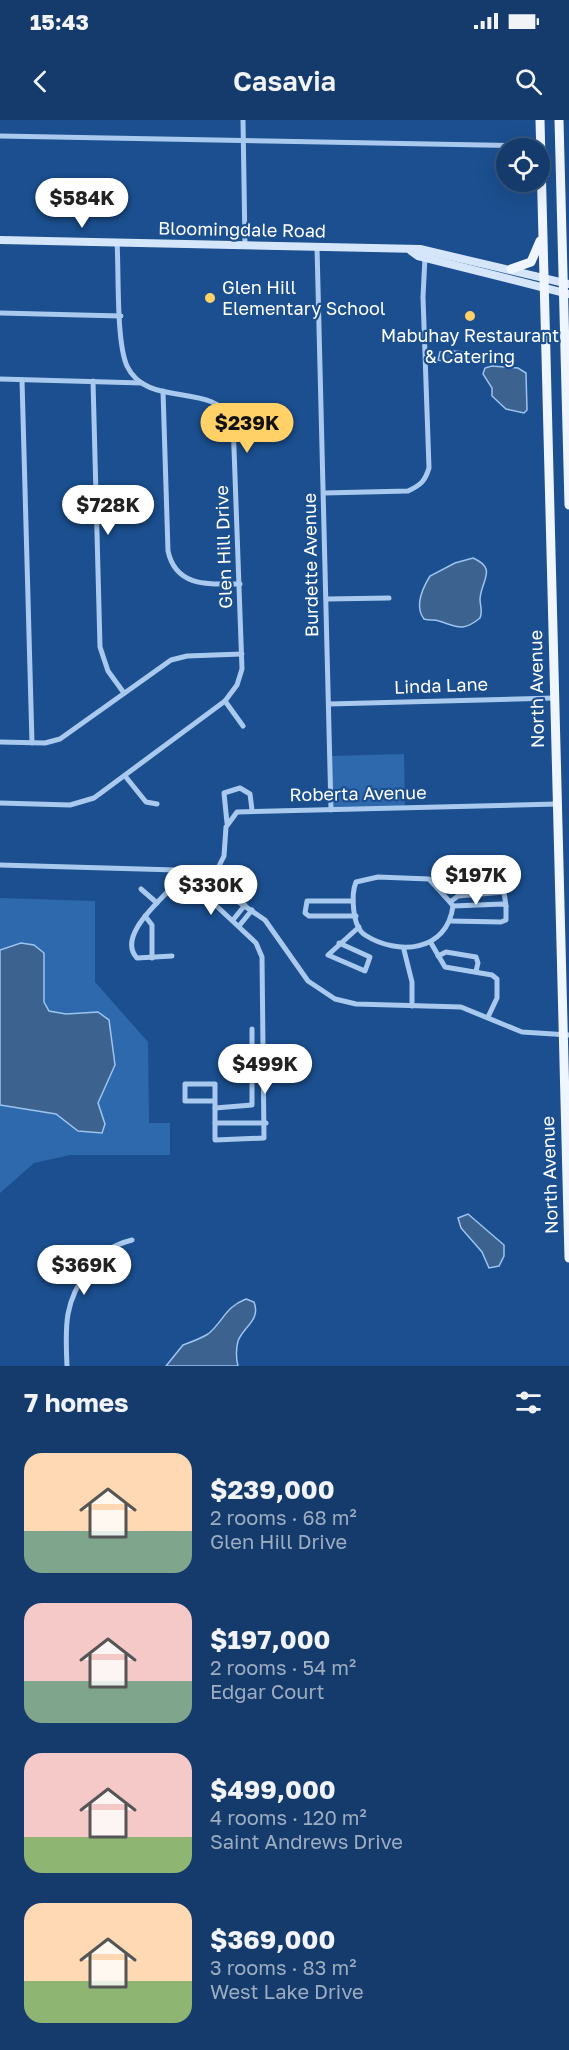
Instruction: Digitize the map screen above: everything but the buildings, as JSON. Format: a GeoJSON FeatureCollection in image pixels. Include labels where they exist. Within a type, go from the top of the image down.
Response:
{"type":"FeatureCollection","features":[{"type":"Feature","properties":{"kind":"main road","name":"North Avenue"},"geometry":{"type":"LineString","coordinates":[[540,120],[540,138]]}},
{"type":"Feature","properties":{"kind":"main road"},"geometry":{"type":"LineString","coordinates":[[559,120],[566,293],[564,347],[569,505]]}},
{"type":"Feature","properties":{"kind":"main road","name":"North Avenue"},"geometry":{"type":"LineString","coordinates":[[541,192],[557,804],[566,1035],[569,1258]]}},
{"type":"Feature","properties":{"kind":"main road"},"geometry":{"type":"LineString","coordinates":[[511,269],[531,262],[542,235]]}},
{"type":"Feature","properties":{"kind":"main road","name":"Bloomingdale Road"},"geometry":{"type":"LineString","coordinates":[[0,240],[432,251],[511,269],[566,293]]}},
{"type":"Feature","properties":{"kind":"main road","name":"Bloomingdale Road"},"geometry":{"type":"LineString","coordinates":[[411,251],[425,257],[544,283],[565,283]]}},
{"type":"Feature","properties":{"kind":"main road"},"geometry":{"type":"LineString","coordinates":[[564,347],[569,316]]}},
{"type":"Feature","properties":{"kind":"street"},"geometry":{"type":"LineString","coordinates":[[243,120],[245,245]]}},
{"type":"Feature","properties":{"kind":"street"},"geometry":{"type":"LineString","coordinates":[[0,136],[496,145]]}},
{"type":"Feature","properties":{"kind":"street"},"geometry":{"type":"LineString","coordinates":[[117,242],[121,344],[127,366],[141,382]]}},
{"type":"Feature","properties":{"kind":"street","name":"Burdette Avenue"},"geometry":{"type":"LineString","coordinates":[[317,247],[331,810]]}},
{"type":"Feature","properties":{"kind":"street"},"geometry":{"type":"LineString","coordinates":[[324,493],[408,490],[422,483],[429,468],[423,297],[425,257]]}},
{"type":"Feature","properties":{"kind":"street"},"geometry":{"type":"LineString","coordinates":[[0,313],[121,316]]}},
{"type":"Feature","properties":{"kind":"street"},"geometry":{"type":"LineString","coordinates":[[0,379],[141,382]]}},
{"type":"Feature","properties":{"kind":"street"},"geometry":{"type":"LineString","coordinates":[[22,380],[32,743]]}},
{"type":"Feature","properties":{"kind":"street"},"geometry":{"type":"LineString","coordinates":[[93,381],[100,647],[108,671],[124,693]]}},
{"type":"Feature","properties":{"kind":"street","name":"Glen Hill Drive"},"geometry":{"type":"LineString","coordinates":[[141,382],[163,391],[218,404],[227,409],[233,421],[242,654],[239,680],[225,701]]}},
{"type":"Feature","properties":{"kind":"street"},"geometry":{"type":"LineString","coordinates":[[163,391],[168,551],[171,561],[178,572],[194,582],[240,584]]}},
{"type":"Feature","properties":{"kind":"street"},"geometry":{"type":"LineString","coordinates":[[327,599],[389,598]]}},
{"type":"Feature","properties":{"kind":"street"},"geometry":{"type":"LineString","coordinates":[[0,742],[52,742],[66,736],[171,660],[187,656],[242,654]]}},
{"type":"Feature","properties":{"kind":"street","name":"Linda Lane"},"geometry":{"type":"LineString","coordinates":[[329,704],[554,698]]}},
{"type":"Feature","properties":{"kind":"street"},"geometry":{"type":"LineString","coordinates":[[0,803],[81,803],[94,798],[225,701],[243,726]]}},
{"type":"Feature","properties":{"kind":"street"},"geometry":{"type":"LineString","coordinates":[[125,776],[146,802],[157,804]]}},
{"type":"Feature","properties":{"kind":"street"},"geometry":{"type":"LineString","coordinates":[[211,882],[224,856],[227,824],[224,793],[240,788],[250,794],[252,810]]}},
{"type":"Feature","properties":{"kind":"street","name":"Roberta Avenue"},"geometry":{"type":"LineString","coordinates":[[227,824],[237,813],[252,810],[557,804]]}},
{"type":"Feature","properties":{"kind":"street"},"geometry":{"type":"LineString","coordinates":[[0,865],[176,870],[194,873],[211,882],[265,920],[308,981],[328,996],[356,1004],[461,1007],[522,1032],[566,1035]]}},
{"type":"Feature","properties":{"kind":"street"},"geometry":{"type":"LineString","coordinates":[[450,921],[501,922],[506,920],[506,906],[504,892],[458,896],[452,904],[450,921],[431,943],[404,950],[363,934],[353,901],[356,882],[362,879],[398,877],[431,880],[452,904],[506,906]]}},
{"type":"Feature","properties":{"kind":"street"},"geometry":{"type":"LineString","coordinates":[[172,956],[137,958],[133,952],[135,927],[171,888],[187,894],[204,896],[256,943],[262,957],[266,1123],[264,1138],[215,1140],[215,1123],[215,1108],[215,1101],[215,1083],[185,1084],[185,1101],[215,1101]]}},
{"type":"Feature","properties":{"kind":"street"},"geometry":{"type":"LineString","coordinates":[[141,889],[158,903]]}},
{"type":"Feature","properties":{"kind":"street"},"geometry":{"type":"LineString","coordinates":[[353,901],[307,901],[305,913],[309,916],[356,916]]}},
{"type":"Feature","properties":{"kind":"street"},"geometry":{"type":"LineString","coordinates":[[233,920],[245,906]]}},
{"type":"Feature","properties":{"kind":"street"},"geometry":{"type":"LineString","coordinates":[[239,926],[252,910]]}},
{"type":"Feature","properties":{"kind":"street"},"geometry":{"type":"LineString","coordinates":[[145,916],[152,925],[152,958]]}},
{"type":"Feature","properties":{"kind":"street"},"geometry":{"type":"LineString","coordinates":[[339,943],[370,957],[365,971],[328,955],[339,943],[359,927]]}},
{"type":"Feature","properties":{"kind":"street"},"geometry":{"type":"LineString","coordinates":[[431,943],[445,967],[492,975],[498,984],[497,998],[488,1017]]}},
{"type":"Feature","properties":{"kind":"street"},"geometry":{"type":"LineString","coordinates":[[404,950],[412,982],[412,1006]]}},
{"type":"Feature","properties":{"kind":"street"},"geometry":{"type":"LineString","coordinates":[[438,956],[446,952],[476,957],[478,963],[476,971]]}},
{"type":"Feature","properties":{"kind":"street"},"geometry":{"type":"LineString","coordinates":[[215,1108],[252,1105],[252,1029]]}},
{"type":"Feature","properties":{"kind":"street"},"geometry":{"type":"LineString","coordinates":[[215,1123],[266,1123]]}},
{"type":"Feature","properties":{"kind":"street"},"geometry":{"type":"LineString","coordinates":[[67,1366],[67,1310],[72,1293],[104,1251],[132,1240]]}},
{"type":"Feature","properties":{"kind":"shaded area"},"geometry":{"type":"Polygon","coordinates":[[[440,352],[475,353],[476,360],[460,363],[438,360],[440,352]]]}},
{"type":"Feature","properties":{"kind":"shaded area"},"geometry":{"type":"Polygon","coordinates":[[[492,366],[518,368],[526,373],[527,410],[524,413],[506,409],[492,396],[492,388],[483,374],[485,368],[492,366]]]}},
{"type":"Feature","properties":{"kind":"shaded area"},"geometry":{"type":"Polygon","coordinates":[[[473,558],[485,566],[486,571],[480,599],[480,618],[465,627],[424,619],[419,603],[430,576],[455,563],[473,558]]]}},
{"type":"Feature","properties":{"kind":"shaded area"},"geometry":{"type":"Polygon","coordinates":[[[404,754],[405,807],[332,809],[331,756],[404,754]]]}},
{"type":"Feature","properties":{"kind":"shaded area"},"geometry":{"type":"Polygon","coordinates":[[[0,898],[95,901],[95,982],[148,1042],[149,1123],[170,1123],[170,1155],[70,1155],[34,1163],[0,1193],[0,898]]]}},
{"type":"Feature","properties":{"kind":"shaded area"},"geometry":{"type":"Polygon","coordinates":[[[21,943],[34,945],[44,953],[44,1002],[49,1011],[66,1014],[98,1012],[109,1020],[115,1065],[98,1103],[105,1124],[102,1133],[78,1131],[56,1114],[0,1105],[0,950],[21,943]]]}},
{"type":"Feature","properties":{"kind":"shaded area"},"geometry":{"type":"Polygon","coordinates":[[[468,1214],[504,1245],[504,1256],[499,1266],[489,1268],[482,1252],[461,1228],[458,1218],[468,1214]]]}},
{"type":"Feature","properties":{"kind":"shaded area"},"geometry":{"type":"Polygon","coordinates":[[[246,1299],[254,1302],[256,1308],[254,1318],[238,1341],[236,1354],[238,1366],[166,1366],[183,1345],[208,1334],[233,1306],[246,1299]]]}},
{"type":"Feature","properties":{"kind":"place","name":"Glen Hill Elementary School"},"geometry":{"type":"Point","coordinates":[210,298]}},
{"type":"Feature","properties":{"kind":"place","name":"Mabuhay Restaurant & Catering"},"geometry":{"type":"Point","coordinates":[470,316]}}]}
